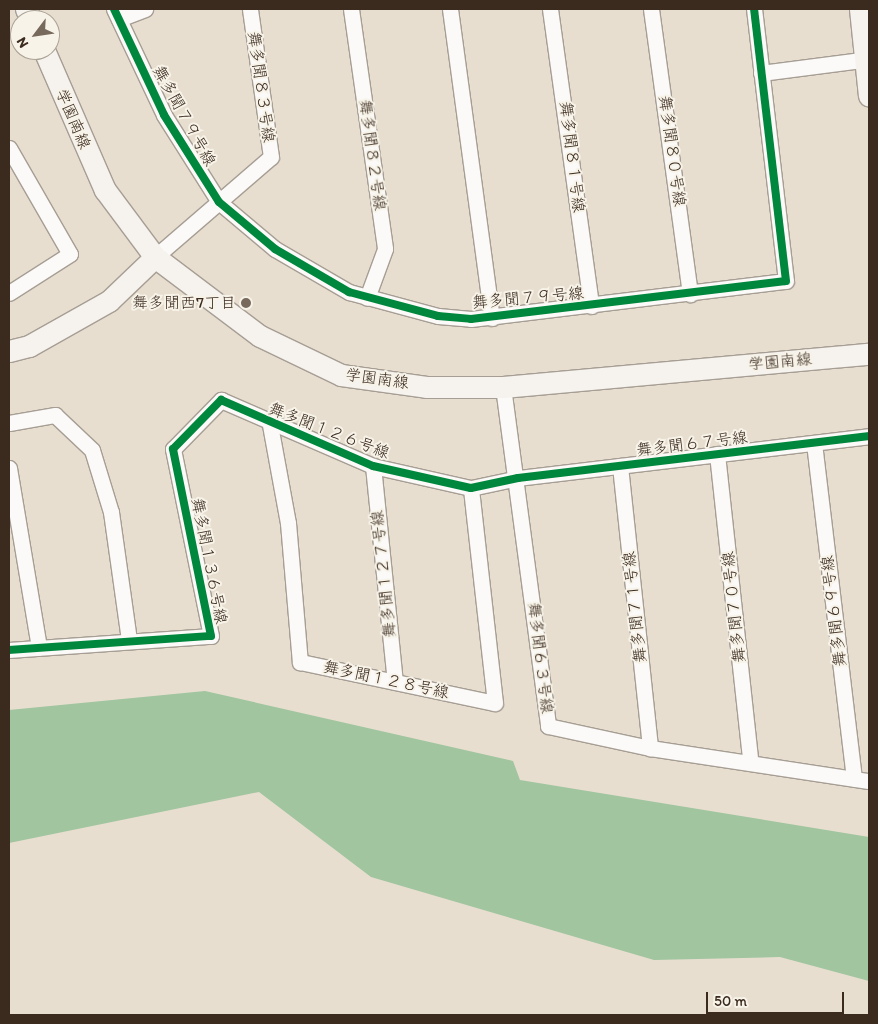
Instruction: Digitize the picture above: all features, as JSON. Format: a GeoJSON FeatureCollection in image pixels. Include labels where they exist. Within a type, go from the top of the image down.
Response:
{"type":"FeatureCollection","features":[{"type":"Feature","properties":{"kind":"street"},"geometry":{"type":"LineString","coordinates":[[117,14],[145,9]]}},
{"type":"Feature","properties":{"kind":"street","name":"舞多聞８３号線"},"geometry":{"type":"LineString","coordinates":[[219,202],[271,157],[250,9]]}},
{"type":"Feature","properties":{"kind":"street","name":"舞多聞８２号線"},"geometry":{"type":"LineString","coordinates":[[352,9],[385,249],[367,298]]}},
{"type":"Feature","properties":{"kind":"street","name":"舞多聞７９号線"},"geometry":{"type":"LineString","coordinates":[[450,9],[492,318]]}},
{"type":"Feature","properties":{"kind":"street","name":"舞多聞８１号線"},"geometry":{"type":"LineString","coordinates":[[550,9],[591,306]]}},
{"type":"Feature","properties":{"kind":"street","name":"舞多聞８０号線"},"geometry":{"type":"LineString","coordinates":[[651,9],[690,294]]}},
{"type":"Feature","properties":{"kind":"street","name":"舞多聞７９号線"},"geometry":{"type":"LineString","coordinates":[[117,14],[164,115],[219,202],[275,249],[367,298],[438,316],[492,318],[786,281],[754,9]]}},
{"type":"Feature","properties":{"kind":"street"},"geometry":{"type":"LineString","coordinates":[[860,9],[867,59],[869,96]]}},
{"type":"Feature","properties":{"kind":"street"},"geometry":{"type":"LineString","coordinates":[[761,73],[867,59]]}},
{"type":"Feature","properties":{"kind":"street","name":"学園南線"},"geometry":{"type":"LineString","coordinates":[[48,60],[105,190],[155,257],[260,336],[342,375],[426,387],[503,387],[869,354]]}},
{"type":"Feature","properties":{"kind":"street"},"geometry":{"type":"LineString","coordinates":[[9,148],[70,254],[9,293]]}},
{"type":"Feature","properties":{"kind":"street"},"geometry":{"type":"LineString","coordinates":[[9,351],[29,346],[110,301],[155,257],[219,202]]}},
{"type":"Feature","properties":{"kind":"street","name":"舞多聞６３号線"},"geometry":{"type":"LineString","coordinates":[[503,387],[518,478],[548,726],[650,748],[750,760],[869,781]]}},
{"type":"Feature","properties":{"kind":"street","name":"舞多聞１２６号線"},"geometry":{"type":"LineString","coordinates":[[222,400],[270,425],[373,466],[471,488],[518,478]]}},
{"type":"Feature","properties":{"kind":"street","name":"舞多聞１３６号線"},"geometry":{"type":"LineString","coordinates":[[9,650],[128,640],[211,636],[173,448],[222,400]]}},
{"type":"Feature","properties":{"kind":"street"},"geometry":{"type":"LineString","coordinates":[[9,423],[56,414],[92,450],[111,512],[128,640]]}},
{"type":"Feature","properties":{"kind":"street","name":"舞多聞１２８号線"},"geometry":{"type":"LineString","coordinates":[[270,425],[288,523],[300,662],[495,703],[471,488]]}},
{"type":"Feature","properties":{"kind":"street","name":"舞多聞６７号線"},"geometry":{"type":"LineString","coordinates":[[518,478],[869,436]]}},
{"type":"Feature","properties":{"kind":"street","name":"舞多聞６９号線"},"geometry":{"type":"LineString","coordinates":[[814,443],[854,779]]}},
{"type":"Feature","properties":{"kind":"street","name":"舞多聞７０号線"},"geometry":{"type":"LineString","coordinates":[[717,454],[750,760]]}},
{"type":"Feature","properties":{"kind":"street","name":"舞多聞１２７号線"},"geometry":{"type":"LineString","coordinates":[[373,466],[395,682]]}},
{"type":"Feature","properties":{"kind":"street","name":"舞多聞７１号線"},"geometry":{"type":"LineString","coordinates":[[620,466],[650,748]]}},
{"type":"Feature","properties":{"kind":"street"},"geometry":{"type":"LineString","coordinates":[[9,468],[39,648]]}},
{"type":"Feature","properties":{"kind":"green space"},"geometry":{"type":"Polygon","coordinates":[[[205,691],[513,761],[520,780],[869,837],[869,981],[780,957],[654,960],[371,877],[259,792],[9,843],[9,710],[205,691]]]}},
{"type":"Feature","properties":{"kind":"cycle path"},"geometry":{"type":"LineString","coordinates":[[114,9],[164,115],[219,202],[275,249],[349,292],[438,316],[471,319],[786,281],[754,9]]}},
{"type":"Feature","properties":{"kind":"cycle path"},"geometry":{"type":"LineString","coordinates":[[9,650],[211,636],[173,449],[221,400],[373,466],[471,488],[518,478],[869,436]]}},
{"type":"Feature","properties":{"kind":"place","name":"舞多聞西7丁目"},"geometry":{"type":"Point","coordinates":[246,303]}}]}
